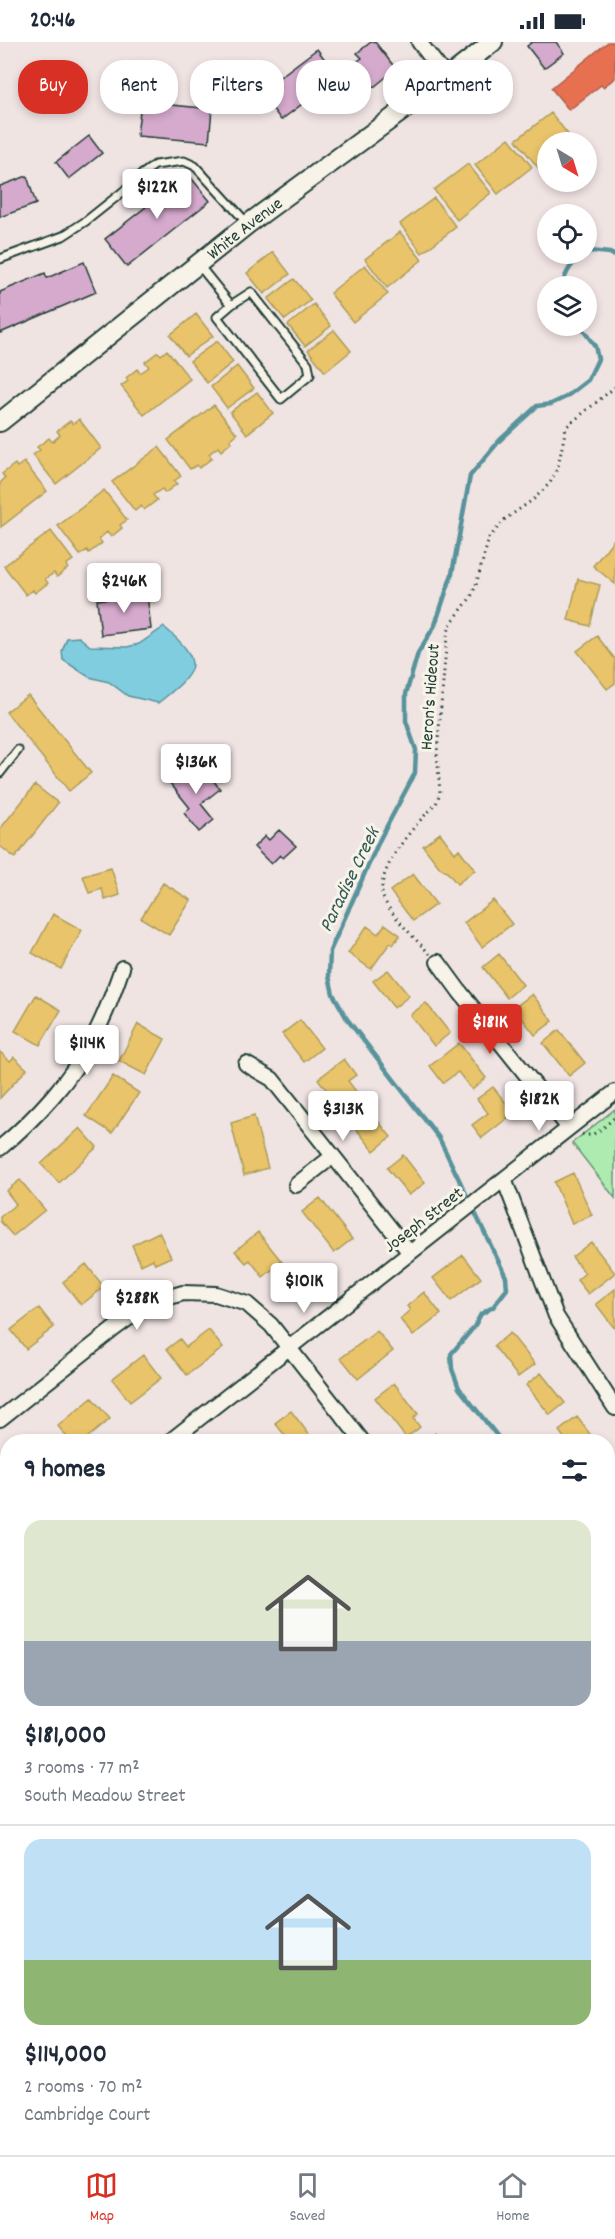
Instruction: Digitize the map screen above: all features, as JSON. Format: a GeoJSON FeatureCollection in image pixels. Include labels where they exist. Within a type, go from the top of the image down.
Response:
{"type":"FeatureCollection","features":[{"type":"Feature","properties":{"kind":"street"},"geometry":{"type":"LineString","coordinates":[[419,42],[433,60]]}},
{"type":"Feature","properties":{"kind":"street","name":"White Avenue"},"geometry":{"type":"LineString","coordinates":[[470,60],[493,42]]}},
{"type":"Feature","properties":{"kind":"street","name":"White Avenue"},"geometry":{"type":"LineString","coordinates":[[0,422],[248,225],[398,114]]}},
{"type":"Feature","properties":{"kind":"street"},"geometry":{"type":"LineString","coordinates":[[438,962],[569,1128]]}},
{"type":"Feature","properties":{"kind":"street"},"geometry":{"type":"LineString","coordinates":[[0,1148],[28,1124],[60,1086],[94,1038],[122,968]]}},
{"type":"Feature","properties":{"kind":"street"},"geometry":{"type":"LineString","coordinates":[[246,1064],[272,1079],[410,1253]]}},
{"type":"Feature","properties":{"kind":"street","name":"Joseph Street"},"geometry":{"type":"LineString","coordinates":[[179,1434],[288,1346],[615,1092]]}},
{"type":"Feature","properties":{"kind":"street"},"geometry":{"type":"LineString","coordinates":[[296,1185],[333,1156]]}},
{"type":"Feature","properties":{"kind":"street"},"geometry":{"type":"LineString","coordinates":[[504,1179],[556,1316],[615,1408]]}},
{"type":"Feature","properties":{"kind":"street"},"geometry":{"type":"LineString","coordinates":[[0,1419],[149,1303],[183,1293],[216,1294],[247,1304],[271,1325],[357,1434]]}},
{"type":"Feature","properties":{"kind":"lane"},"geometry":{"type":"LineString","coordinates":[[0,260],[63,236],[155,165],[174,161],[184,161],[195,166],[248,225]]}},
{"type":"Feature","properties":{"kind":"lane"},"geometry":{"type":"LineString","coordinates":[[198,264],[231,304]]}},
{"type":"Feature","properties":{"kind":"lane"},"geometry":{"type":"LineString","coordinates":[[251,292],[309,364],[310,375],[281,399],[217,317],[231,304],[251,292]]}},
{"type":"Feature","properties":{"kind":"lane"},"geometry":{"type":"LineString","coordinates":[[0,773],[18,750]]}},
{"type":"Feature","properties":{"kind":"path","name":"Heron's Hideout"},"geometry":{"type":"LineString","coordinates":[[438,962],[417,942],[388,906],[381,886],[394,855],[436,804],[440,793],[437,753],[447,636],[450,625],[471,597],[489,538],[504,520],[534,499],[550,483],[558,467],[566,427],[615,387]]}},
{"type":"Feature","properties":{"kind":"path"},"geometry":{"type":"LineString","coordinates":[[569,1128],[587,1136],[594,1134],[615,1117]]}},
{"type":"Feature","properties":{"kind":"green space"},"geometry":{"type":"Polygon","coordinates":[[[615,1109],[615,1198],[572,1143],[615,1109]]]}},
{"type":"Feature","properties":{"kind":"water"},"geometry":{"type":"Polygon","coordinates":[[[164,627],[186,650],[191,658],[192,666],[182,683],[158,703],[128,696],[109,682],[89,677],[63,660],[62,651],[67,638],[79,637],[90,646],[127,647],[139,644],[164,627]]]}},
{"type":"Feature","properties":{"kind":"building: Homes"},"geometry":{"type":"Polygon","coordinates":[[[551,113],[566,132],[537,132],[537,166],[516,140],[551,113]]]}},
{"type":"Feature","properties":{"kind":"building: Homes"},"geometry":{"type":"Polygon","coordinates":[[[509,138],[532,167],[498,194],[475,165],[509,138]]]}},
{"type":"Feature","properties":{"kind":"building: Homes"},"geometry":{"type":"Polygon","coordinates":[[[468,164],[491,193],[457,220],[434,190],[468,164]]]}},
{"type":"Feature","properties":{"kind":"building: Homes"},"geometry":{"type":"Polygon","coordinates":[[[434,198],[456,227],[422,253],[400,224],[434,198]]]}},
{"type":"Feature","properties":{"kind":"building: Homes"},"geometry":{"type":"Polygon","coordinates":[[[400,232],[422,260],[387,288],[365,259],[400,232]]]}},
{"type":"Feature","properties":{"kind":"building: Homes"},"geometry":{"type":"Polygon","coordinates":[[[273,252],[290,274],[264,294],[247,273],[273,252]]]}},
{"type":"Feature","properties":{"kind":"building: Homes"},"geometry":{"type":"Polygon","coordinates":[[[365,265],[388,294],[353,322],[330,293],[365,265]]]}},
{"type":"Feature","properties":{"kind":"building: Homes"},"geometry":{"type":"Polygon","coordinates":[[[294,279],[311,300],[285,320],[268,299],[294,279]]]}},
{"type":"Feature","properties":{"kind":"building: Homes"},"geometry":{"type":"Polygon","coordinates":[[[314,304],[331,326],[305,346],[288,325],[314,304]]]}},
{"type":"Feature","properties":{"kind":"building: Homes"},"geometry":{"type":"Polygon","coordinates":[[[196,314],[213,336],[186,356],[170,335],[196,314]]]}},
{"type":"Feature","properties":{"kind":"building: Homes"},"geometry":{"type":"Polygon","coordinates":[[[334,330],[351,351],[325,372],[308,350],[334,330]]]}},
{"type":"Feature","properties":{"kind":"building: Homes"},"geometry":{"type":"Polygon","coordinates":[[[217,341],[233,362],[207,383],[190,361],[217,341]]]}},
{"type":"Feature","properties":{"kind":"building: Homes"},"geometry":{"type":"Polygon","coordinates":[[[167,350],[190,379],[144,415],[121,386],[128,381],[126,378],[137,369],[140,373],[149,367],[145,362],[158,352],[161,355],[167,350]]]}},
{"type":"Feature","properties":{"kind":"building: Homes"},"geometry":{"type":"Polygon","coordinates":[[[237,366],[254,388],[227,408],[211,387],[237,366]]]}},
{"type":"Feature","properties":{"kind":"building: Homes"},"geometry":{"type":"Polygon","coordinates":[[[257,392],[273,413],[247,434],[230,412],[257,392]]]}},
{"type":"Feature","properties":{"kind":"building: Homes"},"geometry":{"type":"Polygon","coordinates":[[[214,405],[237,434],[230,440],[232,442],[221,451],[218,447],[209,454],[212,458],[199,468],[197,465],[190,469],[168,440],[214,405]]]}},
{"type":"Feature","properties":{"kind":"building: Homes"},"geometry":{"type":"Polygon","coordinates":[[[79,419],[101,448],[56,484],[33,455],[40,450],[37,447],[49,438],[52,442],[60,435],[57,431],[70,421],[73,424],[79,419]]]}},
{"type":"Feature","properties":{"kind":"building: Homes"},"geometry":{"type":"Polygon","coordinates":[[[159,447],[181,476],[174,481],[177,484],[165,493],[162,489],[153,495],[157,500],[144,510],[141,506],[135,511],[112,482],[159,447]]]}},
{"type":"Feature","properties":{"kind":"building: Homes"},"geometry":{"type":"Polygon","coordinates":[[[24,462],[47,491],[1,527],[0,483],[5,478],[2,474],[15,464],[17,467],[24,462]]]}},
{"type":"Feature","properties":{"kind":"building: Homes"},"geometry":{"type":"Polygon","coordinates":[[[104,490],[127,520],[120,525],[122,528],[111,537],[107,532],[99,539],[102,543],[89,553],[87,550],[80,555],[58,526],[104,490]]]}},
{"type":"Feature","properties":{"kind":"building: Homes"},"geometry":{"type":"Polygon","coordinates":[[[51,531],[73,560],[66,565],[68,568],[57,577],[54,573],[45,579],[48,583],[35,593],[33,590],[26,595],[4,566],[51,531]]]}},
{"type":"Feature","properties":{"kind":"building: Homes"},"geometry":{"type":"Polygon","coordinates":[[[615,538],[615,584],[593,566],[615,538]]]}},
{"type":"Feature","properties":{"kind":"building: Homes"},"geometry":{"type":"Polygon","coordinates":[[[578,579],[600,585],[590,626],[568,620],[578,579]]]}},
{"type":"Feature","properties":{"kind":"building: Homes"},"geometry":{"type":"Polygon","coordinates":[[[597,636],[615,659],[615,683],[607,689],[577,651],[597,636]]]}},
{"type":"Feature","properties":{"kind":"building: Homes"},"geometry":{"type":"Polygon","coordinates":[[[28,695],[91,773],[69,791],[6,712],[28,695]]]}},
{"type":"Feature","properties":{"kind":"building: Homes"},"geometry":{"type":"Polygon","coordinates":[[[35,785],[58,803],[15,858],[0,846],[0,829],[35,785]]]}},
{"type":"Feature","properties":{"kind":"building: Homes"},"geometry":{"type":"Polygon","coordinates":[[[440,833],[455,853],[459,849],[475,870],[457,884],[448,873],[440,868],[423,846],[440,833]]]}},
{"type":"Feature","properties":{"kind":"building: Homes"},"geometry":{"type":"Polygon","coordinates":[[[111,868],[120,895],[105,900],[102,889],[89,893],[83,876],[111,868]]]}},
{"type":"Feature","properties":{"kind":"building: Homes"},"geometry":{"type":"Polygon","coordinates":[[[413,874],[436,904],[413,921],[390,891],[413,874]]]}},
{"type":"Feature","properties":{"kind":"building: Homes"},"geometry":{"type":"Polygon","coordinates":[[[163,883],[191,900],[169,935],[141,918],[163,883]]]}},
{"type":"Feature","properties":{"kind":"building: Homes"},"geometry":{"type":"Polygon","coordinates":[[[493,900],[512,924],[482,947],[464,923],[493,900]]]}},
{"type":"Feature","properties":{"kind":"building: Homes"},"geometry":{"type":"Polygon","coordinates":[[[53,914],[82,930],[61,969],[32,953],[53,914]]]}},
{"type":"Feature","properties":{"kind":"building: Homes"},"geometry":{"type":"Polygon","coordinates":[[[385,924],[400,935],[393,945],[390,943],[371,969],[348,953],[367,926],[378,934],[385,924]]]}},
{"type":"Feature","properties":{"kind":"building: Homes"},"geometry":{"type":"Polygon","coordinates":[[[499,954],[523,985],[507,998],[483,967],[499,954]]]}},
{"type":"Feature","properties":{"kind":"building: Homes"},"geometry":{"type":"Polygon","coordinates":[[[388,970],[409,996],[394,1008],[373,981],[388,970]]]}},
{"type":"Feature","properties":{"kind":"building: Homes"},"geometry":{"type":"Polygon","coordinates":[[[532,994],[553,1021],[535,1035],[514,1008],[532,994]]]}},
{"type":"Feature","properties":{"kind":"building: Homes"},"geometry":{"type":"Polygon","coordinates":[[[36,995],[61,1010],[40,1045],[15,1031],[36,995]]]}},
{"type":"Feature","properties":{"kind":"building: Homes"},"geometry":{"type":"Polygon","coordinates":[[[426,1003],[450,1033],[434,1046],[410,1015],[426,1003]]]}},
{"type":"Feature","properties":{"kind":"building: Homes"},"geometry":{"type":"Polygon","coordinates":[[[300,1020],[322,1048],[304,1062],[282,1034],[300,1020]]]}},
{"type":"Feature","properties":{"kind":"building: Homes"},"geometry":{"type":"Polygon","coordinates":[[[138,1024],[165,1039],[146,1075],[119,1061],[138,1024]]]}},
{"type":"Feature","properties":{"kind":"building: Homes"},"geometry":{"type":"Polygon","coordinates":[[[559,1030],[585,1063],[569,1076],[543,1043],[559,1030]]]}},
{"type":"Feature","properties":{"kind":"building: Homes"},"geometry":{"type":"Polygon","coordinates":[[[459,1043],[486,1078],[472,1090],[458,1072],[443,1083],[430,1066],[459,1043]]]}},
{"type":"Feature","properties":{"kind":"building: Homes"},"geometry":{"type":"Polygon","coordinates":[[[0,1052],[10,1061],[14,1057],[27,1069],[0,1098],[0,1052]]]}},
{"type":"Feature","properties":{"kind":"building: Homes"},"geometry":{"type":"Polygon","coordinates":[[[344,1059],[356,1075],[348,1081],[362,1099],[344,1113],[318,1079],[344,1059]]]}},
{"type":"Feature","properties":{"kind":"building: Homes"},"geometry":{"type":"Polygon","coordinates":[[[113,1076],[139,1093],[112,1133],[86,1116],[113,1076]]]}},
{"type":"Feature","properties":{"kind":"building: Homes"},"geometry":{"type":"Polygon","coordinates":[[[493,1087],[514,1113],[482,1138],[472,1125],[488,1113],[477,1099],[493,1087]]]}},
{"type":"Feature","properties":{"kind":"building: Homes"},"geometry":{"type":"Polygon","coordinates":[[[370,1111],[391,1137],[374,1151],[353,1125],[370,1111]]]}},
{"type":"Feature","properties":{"kind":"building: Homes"},"geometry":{"type":"Polygon","coordinates":[[[254,1116],[268,1168],[244,1175],[231,1123],[254,1116]]]}},
{"type":"Feature","properties":{"kind":"building: Homes"},"geometry":{"type":"Polygon","coordinates":[[[80,1128],[97,1147],[59,1183],[41,1164],[80,1128]]]}},
{"type":"Feature","properties":{"kind":"building: Homes"},"geometry":{"type":"Polygon","coordinates":[[[403,1155],[425,1183],[409,1195],[387,1168],[403,1155]]]}},
{"type":"Feature","properties":{"kind":"building: Homes"},"geometry":{"type":"Polygon","coordinates":[[[573,1173],[592,1215],[572,1224],[554,1182],[573,1173]]]}},
{"type":"Feature","properties":{"kind":"building: Homes"},"geometry":{"type":"Polygon","coordinates":[[[20,1180],[45,1210],[13,1236],[0,1221],[0,1217],[16,1204],[6,1191],[20,1180]]]}},
{"type":"Feature","properties":{"kind":"building: Homes"},"geometry":{"type":"Polygon","coordinates":[[[320,1198],[352,1239],[334,1253],[302,1212],[320,1198]]]}},
{"type":"Feature","properties":{"kind":"building: Homes"},"geometry":{"type":"Polygon","coordinates":[[[159,1232],[171,1257],[155,1264],[153,1259],[141,1265],[132,1245],[159,1232]]]}},
{"type":"Feature","properties":{"kind":"building: Homes"},"geometry":{"type":"Polygon","coordinates":[[[258,1232],[282,1262],[263,1277],[250,1260],[246,1263],[235,1251],[258,1232]]]}},
{"type":"Feature","properties":{"kind":"building: Homes"},"geometry":{"type":"Polygon","coordinates":[[[591,1242],[615,1273],[588,1294],[577,1280],[585,1273],[572,1257],[591,1242]]]}},
{"type":"Feature","properties":{"kind":"building: Homes"},"geometry":{"type":"Polygon","coordinates":[[[463,1255],[481,1278],[451,1301],[433,1278],[463,1255]]]}},
{"type":"Feature","properties":{"kind":"building: Homes"},"geometry":{"type":"Polygon","coordinates":[[[86,1264],[104,1287],[81,1305],[63,1282],[86,1264]]]}},
{"type":"Feature","properties":{"kind":"building: Homes"},"geometry":{"type":"Polygon","coordinates":[[[615,1289],[615,1329],[596,1304],[615,1289]]]}},
{"type":"Feature","properties":{"kind":"building: Homes"},"geometry":{"type":"Polygon","coordinates":[[[424,1292],[441,1314],[413,1336],[400,1319],[410,1310],[407,1306],[424,1292]]]}},
{"type":"Feature","properties":{"kind":"building: Homes"},"geometry":{"type":"Polygon","coordinates":[[[39,1308],[54,1327],[26,1349],[11,1330],[39,1308]]]}},
{"type":"Feature","properties":{"kind":"building: Homes"},"geometry":{"type":"Polygon","coordinates":[[[209,1330],[223,1348],[187,1375],[167,1349],[180,1339],[186,1347],[209,1330]]]}},
{"type":"Feature","properties":{"kind":"building: Homes"},"geometry":{"type":"Polygon","coordinates":[[[377,1331],[393,1351],[358,1379],[341,1358],[377,1331]]]}},
{"type":"Feature","properties":{"kind":"building: Homes"},"geometry":{"type":"Polygon","coordinates":[[[510,1333],[535,1364],[518,1377],[494,1346],[510,1333]]]}},
{"type":"Feature","properties":{"kind":"building: Homes"},"geometry":{"type":"Polygon","coordinates":[[[143,1355],[161,1378],[130,1402],[112,1379],[143,1355]]]}},
{"type":"Feature","properties":{"kind":"building: Homes"},"geometry":{"type":"Polygon","coordinates":[[[541,1373],[565,1403],[550,1415],[526,1385],[541,1373]]]}},
{"type":"Feature","properties":{"kind":"building: Homes"},"geometry":{"type":"Polygon","coordinates":[[[394,1383],[418,1414],[413,1418],[420,1427],[411,1434],[403,1434],[375,1398],[394,1383]]]}},
{"type":"Feature","properties":{"kind":"building: Homes"},"geometry":{"type":"Polygon","coordinates":[[[92,1398],[110,1419],[92,1434],[64,1434],[58,1426],[92,1398]]]}},
{"type":"Feature","properties":{"kind":"building: Homes"},"geometry":{"type":"Polygon","coordinates":[[[291,1411],[309,1434],[284,1434],[275,1423],[291,1411]]]}},
{"type":"Feature","properties":{"kind":"building: Homes"},"geometry":{"type":"Polygon","coordinates":[[[577,1417],[590,1434],[561,1434],[559,1431],[577,1417]]]}},
{"type":"Feature","properties":{"kind":"building: Shops"},"geometry":{"type":"Polygon","coordinates":[[[608,42],[615,42],[615,78],[603,87],[601,85],[569,110],[551,88],[608,42]]]}},
{"type":"Feature","properties":{"kind":"building: Other"},"geometry":{"type":"Polygon","coordinates":[[[371,42],[375,42],[389,60],[383,60],[383,80],[374,87],[371,83],[371,60],[359,60],[362,58],[357,53],[371,42]]]}},
{"type":"Feature","properties":{"kind":"building: Other"},"geometry":{"type":"Polygon","coordinates":[[[532,42],[556,42],[564,53],[544,68],[527,46],[532,42]]]}},
{"type":"Feature","properties":{"kind":"building: Other"},"geometry":{"type":"Polygon","coordinates":[[[317,49],[325,60],[302,60],[317,49]]]}},
{"type":"Feature","properties":{"kind":"building: Other"},"geometry":{"type":"Polygon","coordinates":[[[296,65],[296,109],[281,120],[276,114],[284,114],[284,74],[296,65]]]}},
{"type":"Feature","properties":{"kind":"building: Other"},"geometry":{"type":"Polygon","coordinates":[[[178,106],[190,107],[190,114],[212,114],[209,142],[137,136],[140,114],[178,114],[178,106]]]}},
{"type":"Feature","properties":{"kind":"building: Other"},"geometry":{"type":"Polygon","coordinates":[[[89,136],[102,153],[69,179],[56,162],[89,136]]]}},
{"type":"Feature","properties":{"kind":"building: Other"},"geometry":{"type":"Polygon","coordinates":[[[188,174],[210,201],[127,267],[105,239],[188,174]]]}},
{"type":"Feature","properties":{"kind":"building: Other"},"geometry":{"type":"Polygon","coordinates":[[[27,176],[36,204],[0,217],[0,186],[27,176]]]}},
{"type":"Feature","properties":{"kind":"building: Other"},"geometry":{"type":"Polygon","coordinates":[[[84,262],[96,292],[0,333],[0,292],[45,273],[47,278],[84,262]]]}},
{"type":"Feature","properties":{"kind":"building: Other"},"geometry":{"type":"Polygon","coordinates":[[[147,594],[151,629],[101,635],[97,600],[147,594]]]}},
{"type":"Feature","properties":{"kind":"building: Other"},"geometry":{"type":"Polygon","coordinates":[[[195,763],[202,773],[205,770],[220,789],[201,804],[214,820],[199,832],[184,813],[190,808],[170,783],[195,763]]]}},
{"type":"Feature","properties":{"kind":"building: Other"},"geometry":{"type":"Polygon","coordinates":[[[279,830],[296,846],[283,858],[280,855],[271,864],[254,847],[265,836],[269,840],[279,830]]]}},
{"type":"Feature","properties":{"kind":"waterway","name":"Paradise Creek"},"geometry":{"type":"LineString","coordinates":[[597,252],[615,256]]}},
{"type":"Feature","properties":{"kind":"waterway","name":"Paradise Creek"},"geometry":{"type":"LineString","coordinates":[[565,276],[573,264]]}},
{"type":"Feature","properties":{"kind":"waterway","name":"Paradise Creek"},"geometry":{"type":"LineString","coordinates":[[496,1434],[459,1388],[452,1369],[451,1354],[474,1327],[481,1314],[493,1307],[507,1289],[506,1277],[439,1138],[347,1019],[333,994],[329,976],[330,951],[380,839],[415,773],[416,750],[406,721],[406,694],[418,653],[435,625],[452,574],[470,476],[500,440],[537,406],[551,404],[566,397],[588,380],[598,359],[595,346],[588,336]]}}]}
